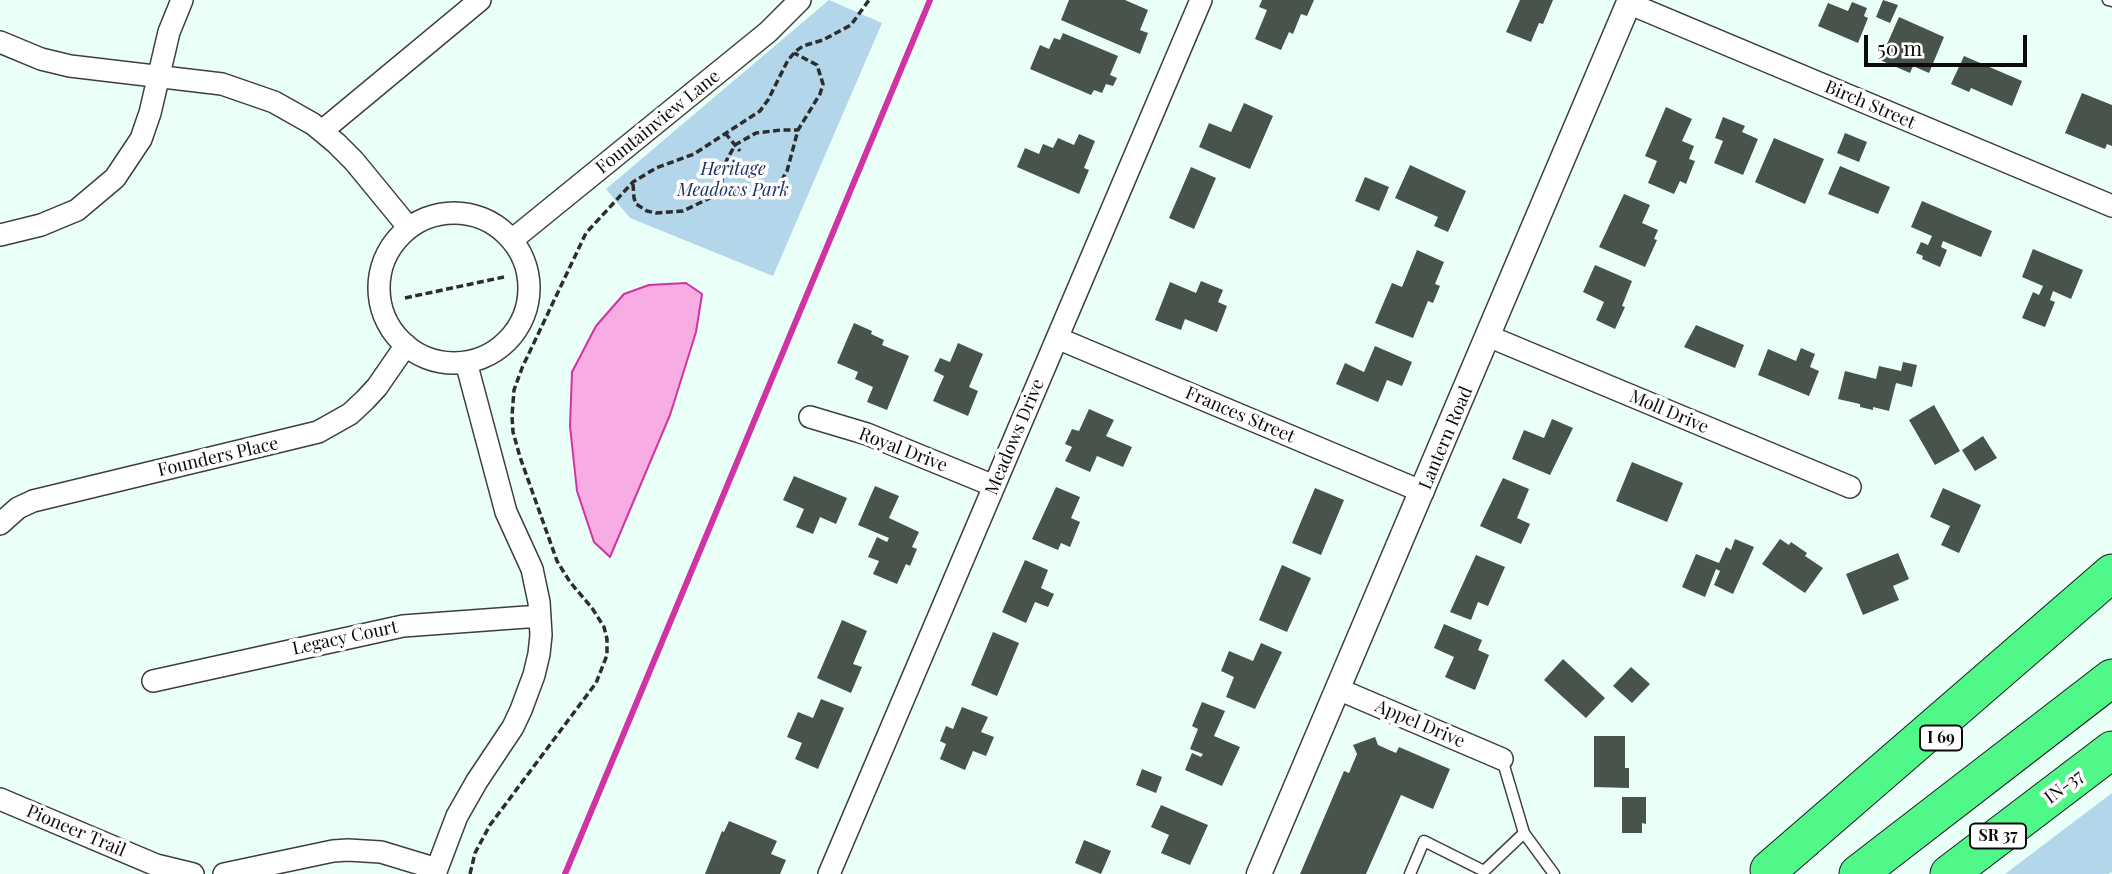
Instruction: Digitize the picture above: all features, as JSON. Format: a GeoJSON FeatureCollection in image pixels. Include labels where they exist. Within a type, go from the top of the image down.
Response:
{"type":"FeatureCollection","features":[{"type":"Feature","properties":{"kind":"highway"},"geometry":{"type":"LineString","coordinates":[[1766,872],[2112,573]]}},
{"type":"Feature","properties":{"kind":"highway","name":"I 69"},"geometry":{"type":"LineString","coordinates":[[1766,872],[2112,607]]}},
{"type":"Feature","properties":{"kind":"highway"},"geometry":{"type":"LineString","coordinates":[[1858,874],[2112,678]]}},
{"type":"Feature","properties":{"kind":"highway","name":"IN-37"},"geometry":{"type":"LineString","coordinates":[[1949,874],[2112,750]]}},
{"type":"Feature","properties":{"kind":"street"},"geometry":{"type":"LineString","coordinates":[[0,235],[41,225],[77,210],[115,178],[141,139],[150,113],[169,32],[182,0]]}},
{"type":"Feature","properties":{"kind":"street"},"geometry":{"type":"LineString","coordinates":[[322,131],[480,0]]}},
{"type":"Feature","properties":{"kind":"street","name":"Fountainview Lane"},"geometry":{"type":"LineString","coordinates":[[512,240],[768,32],[800,0]]}},
{"type":"Feature","properties":{"kind":"street","name":"Meadows Drive"},"geometry":{"type":"LineString","coordinates":[[829,874],[1201,0]]}},
{"type":"Feature","properties":{"kind":"street","name":"Birch Street"},"geometry":{"type":"LineString","coordinates":[[1629,1],[2112,206]]}},
{"type":"Feature","properties":{"kind":"street","name":"Lantern Road"},"geometry":{"type":"LineString","coordinates":[[1259,874],[1629,1]]}},
{"type":"Feature","properties":{"kind":"street"},"geometry":{"type":"LineString","coordinates":[[0,41],[41,59],[70,66],[203,81],[245,90],[274,102],[322,131],[354,160],[409,228]]}},
{"type":"Feature","properties":{"kind":"street"},"geometry":{"type":"LineString","coordinates":[[462,213],[490,222],[512,240],[526,265],[529,293],[522,320],[505,343],[480,359],[453,363],[428,358],[406,345],[396,335],[383,312],[379,285],[385,259],[399,237],[409,228],[434,215],[462,213]]}},
{"type":"Feature","properties":{"kind":"street","name":"Moll Drive"},"geometry":{"type":"LineString","coordinates":[[1488,336],[1850,487]]}},
{"type":"Feature","properties":{"kind":"street","name":"Frances Street"},"geometry":{"type":"LineString","coordinates":[[1057,338],[1423,492]]}},
{"type":"Feature","properties":{"kind":"street","name":"Founders Place"},"geometry":{"type":"LineString","coordinates":[[0,524],[18,508],[33,501],[318,432],[350,414],[365,400],[383,380],[406,345]]}},
{"type":"Feature","properties":{"kind":"street"},"geometry":{"type":"LineString","coordinates":[[224,874],[333,850],[381,852],[436,872],[457,816],[513,727],[528,694],[539,654],[540,616],[532,569],[506,512],[466,362]]}},
{"type":"Feature","properties":{"kind":"street","name":"Royal Drive"},"geometry":{"type":"LineString","coordinates":[[810,417],[867,434],[994,486]]}},
{"type":"Feature","properties":{"kind":"street","name":"Legacy Court"},"geometry":{"type":"LineString","coordinates":[[153,681],[403,626],[540,616]]}},
{"type":"Feature","properties":{"kind":"street","name":"Appel Drive"},"geometry":{"type":"LineString","coordinates":[[1338,689],[1502,759]]}},
{"type":"Feature","properties":{"kind":"street","name":"Pioneer Trail"},"geometry":{"type":"LineString","coordinates":[[0,799],[156,865],[193,874]]}},
{"type":"Feature","properties":{"kind":"lane"},"geometry":{"type":"LineString","coordinates":[[1502,759],[1524,833],[1554,874]]}},
{"type":"Feature","properties":{"kind":"lane"},"geometry":{"type":"LineString","coordinates":[[1410,874],[1424,841],[1482,873],[1524,833]]}},
{"type":"Feature","properties":{"kind":"path"},"geometry":{"type":"LineString","coordinates":[[470,874],[475,853],[490,825],[596,683],[607,656],[604,627],[557,561],[520,457],[513,432],[512,409],[517,380],[586,233],[633,182],[656,168],[694,154],[764,106],[794,53],[803,46],[823,40],[851,25],[869,0]]}},
{"type":"Feature","properties":{"kind":"path"},"geometry":{"type":"LineString","coordinates":[[633,182],[636,204],[656,213],[683,211],[721,195],[760,197],[776,190],[787,170],[798,130],[820,94],[823,84],[817,65],[794,53]]}},
{"type":"Feature","properties":{"kind":"path"},"geometry":{"type":"LineString","coordinates":[[721,195],[723,167],[735,145],[756,133],[798,130]]}},
{"type":"Feature","properties":{"kind":"path"},"geometry":{"type":"LineString","coordinates":[[725,133],[740,151]]}},
{"type":"Feature","properties":{"kind":"path"},"geometry":{"type":"LineString","coordinates":[[405,298],[505,277]]}},
{"type":"Feature","properties":{"kind":"green space","name":"Heritage Meadows Park"},"geometry":{"type":"Polygon","coordinates":[[[829,0],[882,23],[773,276],[630,218],[606,189],[829,0]]]}},
{"type":"Feature","properties":{"kind":"green space"},"geometry":{"type":"Polygon","coordinates":[[[2112,793],[2112,872],[2005,874],[2112,793]]]}},
{"type":"Feature","properties":{"kind":"shaded area"},"geometry":{"type":"Polygon","coordinates":[[[686,283],[702,294],[696,332],[670,415],[610,557],[594,542],[577,491],[570,426],[572,372],[596,326],[624,294],[649,285],[686,283]]]}},
{"type":"Feature","properties":{"kind":"building"},"geometry":{"type":"Polygon","coordinates":[[[1069,0],[1125,0],[1148,10],[1140,30],[1148,33],[1140,54],[1061,20],[1069,0]]]}},
{"type":"Feature","properties":{"kind":"building"},"geometry":{"type":"Polygon","coordinates":[[[1262,0],[1314,0],[1307,16],[1301,14],[1293,34],[1289,32],[1281,50],[1255,39],[1267,10],[1259,7],[1262,0]]]}},
{"type":"Feature","properties":{"kind":"building"},"geometry":{"type":"Polygon","coordinates":[[[1520,0],[1553,0],[1543,24],[1539,23],[1531,42],[1506,32],[1520,0]]]}},
{"type":"Feature","properties":{"kind":"building"},"geometry":{"type":"Polygon","coordinates":[[[1883,0],[1898,5],[1890,23],[1876,17],[1883,0]]]}},
{"type":"Feature","properties":{"kind":"building"},"geometry":{"type":"Polygon","coordinates":[[[1852,2],[1867,8],[1864,16],[1868,18],[1858,43],[1818,26],[1828,3],[1848,11],[1852,2]]]}},
{"type":"Feature","properties":{"kind":"building"},"geometry":{"type":"Polygon","coordinates":[[[1899,17],[1944,37],[1929,73],[1913,66],[1910,73],[1880,60],[1899,17]]]}},
{"type":"Feature","properties":{"kind":"building"},"geometry":{"type":"Polygon","coordinates":[[[1063,33],[1118,56],[1110,75],[1117,78],[1113,86],[1106,84],[1102,93],[1094,90],[1091,95],[1030,69],[1040,45],[1049,49],[1054,38],[1060,40],[1063,33]]]}},
{"type":"Feature","properties":{"kind":"building"},"geometry":{"type":"Polygon","coordinates":[[[1964,56],[2022,81],[2012,106],[1971,88],[1969,92],[1951,84],[1964,56]]]}},
{"type":"Feature","properties":{"kind":"building"},"geometry":{"type":"Polygon","coordinates":[[[2082,93],[2112,105],[2112,146],[2107,144],[2105,149],[2065,133],[2082,93]]]}},
{"type":"Feature","properties":{"kind":"building"},"geometry":{"type":"Polygon","coordinates":[[[1244,103],[1273,116],[1250,169],[1199,147],[1209,123],[1231,132],[1244,103]]]}},
{"type":"Feature","properties":{"kind":"building"},"geometry":{"type":"Polygon","coordinates":[[[1666,107],[1692,119],[1682,141],[1694,146],[1689,159],[1695,161],[1686,184],[1680,181],[1674,194],[1648,183],[1657,161],[1645,156],[1666,107]]]}},
{"type":"Feature","properties":{"kind":"building"},"geometry":{"type":"Polygon","coordinates":[[[1723,117],[1745,126],[1742,132],[1758,139],[1743,175],[1714,163],[1723,141],[1715,138],[1723,117]]]}},
{"type":"Feature","properties":{"kind":"building"},"geometry":{"type":"Polygon","coordinates":[[[1845,133],[1867,142],[1859,162],[1837,153],[1845,133]]]}},
{"type":"Feature","properties":{"kind":"building"},"geometry":{"type":"Polygon","coordinates":[[[1079,134],[1095,141],[1084,168],[1089,170],[1079,194],[1017,167],[1025,148],[1039,154],[1043,144],[1053,148],[1058,138],[1074,145],[1079,134]]]}},
{"type":"Feature","properties":{"kind":"building"},"geometry":{"type":"Polygon","coordinates":[[[1774,138],[1824,159],[1805,204],[1755,182],[1774,138]]]}},
{"type":"Feature","properties":{"kind":"building"},"geometry":{"type":"Polygon","coordinates":[[[1410,165],[1466,191],[1448,232],[1434,226],[1438,217],[1395,198],[1410,165]]]}},
{"type":"Feature","properties":{"kind":"building"},"geometry":{"type":"Polygon","coordinates":[[[1840,166],[1890,187],[1878,214],[1828,194],[1840,166]]]}},
{"type":"Feature","properties":{"kind":"building"},"geometry":{"type":"Polygon","coordinates":[[[1191,167],[1216,178],[1194,229],[1169,218],[1191,167]]]}},
{"type":"Feature","properties":{"kind":"building"},"geometry":{"type":"Polygon","coordinates":[[[1365,177],[1389,187],[1379,211],[1355,201],[1365,177]]]}},
{"type":"Feature","properties":{"kind":"building"},"geometry":{"type":"Polygon","coordinates":[[[1624,194],[1650,205],[1642,223],[1658,230],[1654,239],[1657,240],[1645,267],[1599,247],[1624,194]]]}},
{"type":"Feature","properties":{"kind":"building"},"geometry":{"type":"Polygon","coordinates":[[[1922,201],[1992,231],[1981,257],[1943,241],[1941,247],[1947,250],[1940,267],[1922,259],[1923,256],[1916,253],[1921,242],[1928,245],[1932,236],[1911,227],[1922,201]]]}},
{"type":"Feature","properties":{"kind":"building"},"geometry":{"type":"Polygon","coordinates":[[[2033,249],[2083,270],[2071,299],[2053,291],[2050,300],[2055,302],[2045,327],[2022,318],[2033,292],[2039,295],[2043,286],[2022,277],[2033,249]]]}},
{"type":"Feature","properties":{"kind":"building"},"geometry":{"type":"Polygon","coordinates":[[[1417,250],[1444,262],[1435,284],[1440,286],[1433,303],[1428,301],[1413,338],[1375,323],[1392,283],[1402,287],[1417,250]]]}},
{"type":"Feature","properties":{"kind":"building"},"geometry":{"type":"Polygon","coordinates":[[[1595,265],[1632,281],[1615,329],[1596,320],[1604,302],[1583,292],[1595,265]]]}},
{"type":"Feature","properties":{"kind":"building"},"geometry":{"type":"Polygon","coordinates":[[[1201,281],[1223,290],[1218,302],[1227,306],[1217,332],[1185,319],[1181,330],[1155,320],[1170,282],[1196,293],[1201,281]]]}},
{"type":"Feature","properties":{"kind":"building"},"geometry":{"type":"Polygon","coordinates":[[[854,323],[884,340],[882,345],[909,356],[887,410],[867,402],[873,387],[855,379],[858,372],[837,363],[854,323]]]}},
{"type":"Feature","properties":{"kind":"building"},"geometry":{"type":"Polygon","coordinates":[[[1696,325],[1744,345],[1735,368],[1684,347],[1696,325]]]}},
{"type":"Feature","properties":{"kind":"building"},"geometry":{"type":"Polygon","coordinates":[[[958,343],[983,354],[969,387],[978,391],[968,416],[933,401],[944,376],[934,371],[940,358],[950,362],[958,343]]]}},
{"type":"Feature","properties":{"kind":"building"},"geometry":{"type":"Polygon","coordinates":[[[1375,346],[1412,362],[1402,386],[1387,380],[1378,402],[1336,384],[1345,363],[1364,372],[1375,346]]]}},
{"type":"Feature","properties":{"kind":"building"},"geometry":{"type":"Polygon","coordinates":[[[1801,348],[1815,354],[1810,367],[1819,371],[1809,396],[1758,375],[1768,349],[1796,361],[1801,348]]]}},
{"type":"Feature","properties":{"kind":"building"},"geometry":{"type":"Polygon","coordinates":[[[1903,362],[1917,365],[1912,387],[1896,383],[1889,411],[1860,407],[1860,404],[1838,399],[1845,371],[1876,379],[1879,366],[1901,371],[1903,362]]]}},
{"type":"Feature","properties":{"kind":"building"},"geometry":{"type":"Polygon","coordinates":[[[1934,405],[1960,451],[1935,465],[1909,420],[1934,405]]]}},
{"type":"Feature","properties":{"kind":"building"},"geometry":{"type":"Polygon","coordinates":[[[1089,409],[1114,420],[1106,436],[1132,447],[1123,467],[1097,456],[1090,472],[1065,461],[1072,447],[1065,444],[1072,429],[1079,431],[1089,409]]]}},
{"type":"Feature","properties":{"kind":"building"},"geometry":{"type":"Polygon","coordinates":[[[1552,419],[1573,428],[1550,475],[1512,459],[1524,430],[1544,438],[1552,419]]]}},
{"type":"Feature","properties":{"kind":"building"},"geometry":{"type":"Polygon","coordinates":[[[1983,436],[1997,458],[1975,471],[1962,450],[1983,436]]]}},
{"type":"Feature","properties":{"kind":"building"},"geometry":{"type":"Polygon","coordinates":[[[1632,462],[1683,483],[1667,522],[1616,501],[1632,462]]]}},
{"type":"Feature","properties":{"kind":"building"},"geometry":{"type":"Polygon","coordinates":[[[794,476],[847,498],[836,524],[820,517],[813,534],[796,527],[804,509],[783,500],[794,476]]]}},
{"type":"Feature","properties":{"kind":"building"},"geometry":{"type":"Polygon","coordinates":[[[1503,478],[1529,489],[1517,518],[1530,524],[1521,544],[1480,526],[1503,478]]]}},
{"type":"Feature","properties":{"kind":"building"},"geometry":{"type":"Polygon","coordinates":[[[875,486],[899,496],[889,518],[919,532],[912,547],[917,549],[910,566],[906,564],[897,584],[873,574],[879,561],[868,557],[877,537],[887,542],[889,538],[858,525],[875,486]]]}},
{"type":"Feature","properties":{"kind":"building"},"geometry":{"type":"Polygon","coordinates":[[[1056,487],[1080,497],[1071,518],[1080,522],[1070,547],[1061,543],[1058,550],[1032,539],[1056,487]]]}},
{"type":"Feature","properties":{"kind":"building"},"geometry":{"type":"Polygon","coordinates":[[[1315,488],[1344,500],[1321,555],[1292,543],[1315,488]]]}},
{"type":"Feature","properties":{"kind":"building"},"geometry":{"type":"Polygon","coordinates":[[[1943,488],[1981,505],[1959,553],[1941,545],[1950,526],[1930,517],[1943,488]]]}},
{"type":"Feature","properties":{"kind":"building"},"geometry":{"type":"Polygon","coordinates":[[[1735,539],[1754,547],[1733,594],[1714,585],[1720,571],[1716,569],[1705,597],[1682,587],[1696,554],[1719,563],[1726,547],[1731,550],[1735,539]]]}},
{"type":"Feature","properties":{"kind":"building"},"geometry":{"type":"Polygon","coordinates":[[[1780,539],[1789,545],[1791,542],[1823,568],[1805,593],[1762,564],[1780,539]]]}},
{"type":"Feature","properties":{"kind":"building"},"geometry":{"type":"Polygon","coordinates":[[[1898,553],[1909,579],[1893,586],[1899,600],[1863,615],[1846,574],[1898,553]]]}},
{"type":"Feature","properties":{"kind":"building"},"geometry":{"type":"Polygon","coordinates":[[[1476,555],[1505,567],[1488,606],[1478,602],[1471,620],[1450,612],[1476,555]]]}},
{"type":"Feature","properties":{"kind":"building"},"geometry":{"type":"Polygon","coordinates":[[[1025,560],[1048,570],[1041,588],[1054,594],[1048,607],[1035,602],[1026,623],[1002,612],[1025,560]]]}},
{"type":"Feature","properties":{"kind":"building"},"geometry":{"type":"Polygon","coordinates":[[[1282,565],[1311,578],[1287,632],[1259,620],[1282,565]]]}},
{"type":"Feature","properties":{"kind":"building"},"geometry":{"type":"Polygon","coordinates":[[[842,620],[867,631],[853,664],[862,667],[851,693],[817,678],[842,620]]]}},
{"type":"Feature","properties":{"kind":"building"},"geometry":{"type":"Polygon","coordinates":[[[1444,624],[1482,640],[1478,650],[1489,655],[1475,690],[1445,677],[1454,657],[1434,648],[1444,624]]]}},
{"type":"Feature","properties":{"kind":"building"},"geometry":{"type":"Polygon","coordinates":[[[993,632],[1019,643],[997,696],[971,685],[993,632]]]}},
{"type":"Feature","properties":{"kind":"building"},"geometry":{"type":"Polygon","coordinates":[[[1261,643],[1282,652],[1255,709],[1226,697],[1234,677],[1221,671],[1229,651],[1253,661],[1261,643]]]}},
{"type":"Feature","properties":{"kind":"building"},"geometry":{"type":"Polygon","coordinates":[[[1563,659],[1605,698],[1586,718],[1544,680],[1563,659]]]}},
{"type":"Feature","properties":{"kind":"building"},"geometry":{"type":"Polygon","coordinates":[[[1631,667],[1650,684],[1632,703],[1613,686],[1631,667]]]}},
{"type":"Feature","properties":{"kind":"building"},"geometry":{"type":"Polygon","coordinates":[[[821,699],[844,708],[818,769],[795,759],[802,743],[787,737],[798,712],[813,718],[821,699]]]}},
{"type":"Feature","properties":{"kind":"building"},"geometry":{"type":"Polygon","coordinates":[[[1202,702],[1225,711],[1214,736],[1240,747],[1222,786],[1185,770],[1192,753],[1201,757],[1203,754],[1190,749],[1198,729],[1192,726],[1202,702]]]}},
{"type":"Feature","properties":{"kind":"building"},"geometry":{"type":"Polygon","coordinates":[[[962,707],[988,717],[981,732],[994,737],[986,756],[973,751],[965,770],[940,759],[946,744],[940,741],[946,726],[953,729],[962,707]]]}},
{"type":"Feature","properties":{"kind":"building"},"geometry":{"type":"Polygon","coordinates":[[[1594,736],[1625,736],[1625,768],[1629,768],[1629,788],[1594,787],[1594,736]]]}},
{"type":"Feature","properties":{"kind":"building"},"geometry":{"type":"Polygon","coordinates":[[[1375,737],[1378,745],[1396,753],[1399,747],[1450,769],[1433,809],[1401,795],[1366,874],[1300,874],[1344,771],[1349,773],[1357,754],[1353,745],[1375,737]]]}},
{"type":"Feature","properties":{"kind":"building"},"geometry":{"type":"Polygon","coordinates":[[[1142,769],[1162,777],[1156,793],[1136,785],[1142,769]]]}},
{"type":"Feature","properties":{"kind":"building"},"geometry":{"type":"Polygon","coordinates":[[[1622,797],[1646,797],[1646,824],[1642,823],[1642,833],[1622,833],[1622,797]]]}},
{"type":"Feature","properties":{"kind":"building"},"geometry":{"type":"Polygon","coordinates":[[[1161,805],[1208,825],[1190,865],[1161,853],[1169,835],[1151,827],[1161,805]]]}},
{"type":"Feature","properties":{"kind":"building"},"geometry":{"type":"Polygon","coordinates":[[[729,821],[777,841],[771,854],[786,860],[780,874],[705,874],[722,831],[724,832],[729,821]]]}},
{"type":"Feature","properties":{"kind":"building"},"geometry":{"type":"Polygon","coordinates":[[[1084,840],[1111,851],[1101,874],[1075,863],[1084,840]]]}},
{"type":"Feature","properties":{"kind":"waterway"},"geometry":{"type":"LineString","coordinates":[[565,874],[930,0]]}}]}
